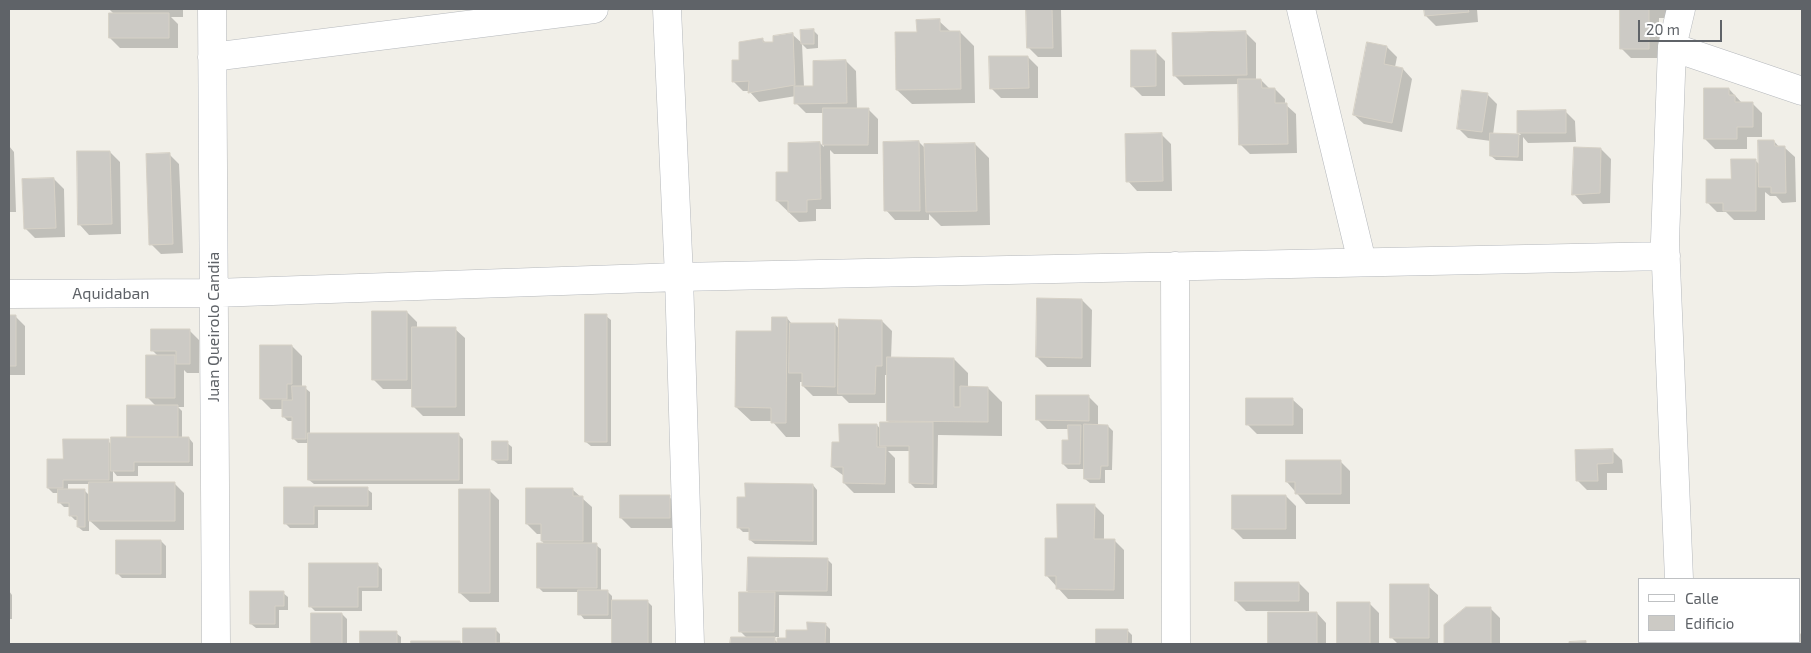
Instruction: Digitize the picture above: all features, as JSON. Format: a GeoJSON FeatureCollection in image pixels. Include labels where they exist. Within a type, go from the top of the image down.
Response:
{"type":"FeatureCollection","features":[{"type":"Feature","properties":{"kind":"street","name":"Juan Queirolo Candia"},"geometry":{"type":"LineString","coordinates":[[212,9],[216,644]]}},
{"type":"Feature","properties":{"kind":"street"},"geometry":{"type":"LineString","coordinates":[[212,57],[594,9]]}},
{"type":"Feature","properties":{"kind":"street"},"geometry":{"type":"LineString","coordinates":[[667,9],[679,278],[690,644]]}},
{"type":"Feature","properties":{"kind":"street"},"geometry":{"type":"LineString","coordinates":[[1301,9],[1362,262]]}},
{"type":"Feature","properties":{"kind":"street"},"geometry":{"type":"LineString","coordinates":[[1679,578],[1666,256],[1672,47],[1681,9]]}},
{"type":"Feature","properties":{"kind":"street"},"geometry":{"type":"LineString","coordinates":[[1672,47],[1802,91]]}},
{"type":"Feature","properties":{"kind":"street","name":"Aquidaban"},"geometry":{"type":"LineString","coordinates":[[9,294],[214,293],[679,278],[1666,256]]}},
{"type":"Feature","properties":{"kind":"street"},"geometry":{"type":"LineString","coordinates":[[1175,266],[1176,644]]}},
{"type":"Feature","properties":{"kind":"building"},"geometry":{"type":"Polygon","coordinates":[[[1026,9],[1052,9],[1053,48],[1027,48],[1026,9]]]}},
{"type":"Feature","properties":{"kind":"building"},"geometry":{"type":"Polygon","coordinates":[[[1424,9],[1468,9],[1469,12],[1425,16],[1424,9]]]}},
{"type":"Feature","properties":{"kind":"building"},"geometry":{"type":"Polygon","coordinates":[[[1620,9],[1649,9],[1649,49],[1620,49],[1620,9]]]}},
{"type":"Feature","properties":{"kind":"building"},"geometry":{"type":"Polygon","coordinates":[[[109,13],[169,13],[169,38],[109,38],[109,13]]]}},
{"type":"Feature","properties":{"kind":"building"},"geometry":{"type":"Polygon","coordinates":[[[940,19],[940,31],[960,31],[961,89],[896,90],[895,32],[917,32],[916,20],[940,19]]]}},
{"type":"Feature","properties":{"kind":"building"},"geometry":{"type":"Polygon","coordinates":[[[814,29],[814,44],[801,44],[800,30],[814,29]]]}},
{"type":"Feature","properties":{"kind":"building"},"geometry":{"type":"Polygon","coordinates":[[[1246,31],[1247,75],[1173,76],[1172,33],[1246,31]]]}},
{"type":"Feature","properties":{"kind":"building"},"geometry":{"type":"Polygon","coordinates":[[[793,33],[795,85],[748,93],[749,81],[732,82],[732,60],[739,60],[739,42],[763,38],[763,42],[773,42],[773,36],[793,33]]]}},
{"type":"Feature","properties":{"kind":"building"},"geometry":{"type":"Polygon","coordinates":[[[1367,42],[1387,46],[1384,64],[1403,68],[1392,123],[1353,115],[1367,42]]]}},
{"type":"Feature","properties":{"kind":"building"},"geometry":{"type":"Polygon","coordinates":[[[1131,50],[1156,50],[1156,86],[1131,87],[1131,50]]]}},
{"type":"Feature","properties":{"kind":"building"},"geometry":{"type":"Polygon","coordinates":[[[989,56],[1028,56],[1029,88],[990,89],[989,56]]]}},
{"type":"Feature","properties":{"kind":"building"},"geometry":{"type":"Polygon","coordinates":[[[846,60],[847,103],[794,104],[794,86],[813,86],[813,61],[846,60]]]}},
{"type":"Feature","properties":{"kind":"building"},"geometry":{"type":"Polygon","coordinates":[[[1238,79],[1261,79],[1262,88],[1275,88],[1275,103],[1287,103],[1288,144],[1239,145],[1238,79]]]}},
{"type":"Feature","properties":{"kind":"building"},"geometry":{"type":"Polygon","coordinates":[[[1704,88],[1729,88],[1729,95],[1735,95],[1735,102],[1753,102],[1753,127],[1737,127],[1737,139],[1704,139],[1704,88]]]}},
{"type":"Feature","properties":{"kind":"building"},"geometry":{"type":"Polygon","coordinates":[[[1462,90],[1488,93],[1482,132],[1457,129],[1462,90]]]}},
{"type":"Feature","properties":{"kind":"building"},"geometry":{"type":"Polygon","coordinates":[[[823,108],[869,108],[868,145],[823,145],[823,108]]]}},
{"type":"Feature","properties":{"kind":"building"},"geometry":{"type":"Polygon","coordinates":[[[1566,110],[1566,133],[1517,133],[1517,111],[1566,110]]]}},
{"type":"Feature","properties":{"kind":"building"},"geometry":{"type":"Polygon","coordinates":[[[1162,133],[1163,181],[1126,182],[1125,134],[1162,133]]]}},
{"type":"Feature","properties":{"kind":"building"},"geometry":{"type":"Polygon","coordinates":[[[1490,133],[1519,134],[1518,157],[1490,156],[1490,133]]]}},
{"type":"Feature","properties":{"kind":"building"},"geometry":{"type":"Polygon","coordinates":[[[1758,140],[1774,140],[1775,146],[1785,146],[1786,193],[1771,193],[1771,187],[1759,187],[1758,140]]]}},
{"type":"Feature","properties":{"kind":"building"},"geometry":{"type":"Polygon","coordinates":[[[919,141],[920,211],[884,211],[883,142],[919,141]]]}},
{"type":"Feature","properties":{"kind":"building"},"geometry":{"type":"Polygon","coordinates":[[[820,142],[821,199],[807,200],[807,212],[788,212],[788,201],[776,201],[776,172],[788,172],[788,143],[820,142]]]}},
{"type":"Feature","properties":{"kind":"building"},"geometry":{"type":"Polygon","coordinates":[[[975,143],[977,211],[926,212],[924,144],[975,143]]]}},
{"type":"Feature","properties":{"kind":"building"},"geometry":{"type":"Polygon","coordinates":[[[1574,147],[1601,148],[1600,193],[1572,195],[1574,147]]]}},
{"type":"Feature","properties":{"kind":"building"},"geometry":{"type":"Polygon","coordinates":[[[77,151],[110,151],[112,224],[78,225],[77,151]]]}},
{"type":"Feature","properties":{"kind":"building"},"geometry":{"type":"Polygon","coordinates":[[[170,153],[173,244],[149,245],[146,154],[170,153]]]}},
{"type":"Feature","properties":{"kind":"building"},"geometry":{"type":"Polygon","coordinates":[[[1731,159],[1756,159],[1756,211],[1723,211],[1723,203],[1706,203],[1706,179],[1731,179],[1731,159]]]}},
{"type":"Feature","properties":{"kind":"building"},"geometry":{"type":"Polygon","coordinates":[[[54,178],[56,228],[24,229],[22,179],[54,178]]]}},
{"type":"Feature","properties":{"kind":"building"},"geometry":{"type":"Polygon","coordinates":[[[1037,298],[1082,299],[1082,358],[1036,357],[1037,298]]]}},
{"type":"Feature","properties":{"kind":"building"},"geometry":{"type":"Polygon","coordinates":[[[372,311],[407,311],[407,380],[372,380],[372,311]]]}},
{"type":"Feature","properties":{"kind":"building"},"geometry":{"type":"Polygon","coordinates":[[[585,314],[607,314],[607,442],[585,442],[585,314]]]}},
{"type":"Feature","properties":{"kind":"building"},"geometry":{"type":"Polygon","coordinates":[[[9,315],[16,315],[16,366],[9,366],[9,315]]]}},
{"type":"Feature","properties":{"kind":"building"},"geometry":{"type":"Polygon","coordinates":[[[772,317],[787,317],[786,423],[771,423],[771,408],[735,407],[736,331],[771,331],[772,317]]]}},
{"type":"Feature","properties":{"kind":"building"},"geometry":{"type":"Polygon","coordinates":[[[839,319],[882,320],[882,366],[876,366],[875,394],[838,394],[839,319]]]}},
{"type":"Feature","properties":{"kind":"building"},"geometry":{"type":"Polygon","coordinates":[[[790,323],[835,323],[835,387],[802,386],[802,373],[789,373],[790,323]]]}},
{"type":"Feature","properties":{"kind":"building"},"geometry":{"type":"Polygon","coordinates":[[[412,327],[456,327],[456,407],[412,407],[412,327]]]}},
{"type":"Feature","properties":{"kind":"building"},"geometry":{"type":"Polygon","coordinates":[[[151,329],[190,329],[190,364],[176,364],[176,351],[151,351],[151,329]]]}},
{"type":"Feature","properties":{"kind":"building"},"geometry":{"type":"Polygon","coordinates":[[[260,345],[292,345],[292,384],[287,384],[287,399],[260,399],[260,345]]]}},
{"type":"Feature","properties":{"kind":"building"},"geometry":{"type":"Polygon","coordinates":[[[146,355],[175,355],[175,398],[146,398],[146,355]]]}},
{"type":"Feature","properties":{"kind":"building"},"geometry":{"type":"Polygon","coordinates":[[[887,357],[954,358],[954,407],[960,407],[960,386],[988,387],[988,422],[887,421],[887,357]]]}},
{"type":"Feature","properties":{"kind":"building"},"geometry":{"type":"Polygon","coordinates":[[[292,386],[306,386],[306,439],[292,439],[292,417],[282,417],[282,400],[292,400],[292,386]]]}},
{"type":"Feature","properties":{"kind":"building"},"geometry":{"type":"Polygon","coordinates":[[[1036,395],[1089,395],[1089,421],[1036,420],[1036,395]]]}},
{"type":"Feature","properties":{"kind":"building"},"geometry":{"type":"Polygon","coordinates":[[[1246,398],[1293,398],[1293,425],[1246,425],[1246,398]]]}},
{"type":"Feature","properties":{"kind":"building"},"geometry":{"type":"Polygon","coordinates":[[[127,405],[178,405],[178,437],[127,437],[127,405]]]}},
{"type":"Feature","properties":{"kind":"building"},"geometry":{"type":"Polygon","coordinates":[[[880,422],[933,422],[933,484],[909,483],[909,446],[880,446],[880,422]]]}},
{"type":"Feature","properties":{"kind":"building"},"geometry":{"type":"Polygon","coordinates":[[[839,424],[877,424],[877,447],[886,447],[885,484],[843,483],[843,467],[831,467],[832,442],[839,442],[839,424]]]}},
{"type":"Feature","properties":{"kind":"building"},"geometry":{"type":"Polygon","coordinates":[[[1084,424],[1108,425],[1108,466],[1101,466],[1100,479],[1084,479],[1084,424]]]}},
{"type":"Feature","properties":{"kind":"building"},"geometry":{"type":"Polygon","coordinates":[[[1068,425],[1081,425],[1080,464],[1062,464],[1062,440],[1068,440],[1068,425]]]}},
{"type":"Feature","properties":{"kind":"building"},"geometry":{"type":"Polygon","coordinates":[[[308,433],[459,433],[459,480],[308,480],[308,433]]]}},
{"type":"Feature","properties":{"kind":"building"},"geometry":{"type":"Polygon","coordinates":[[[111,437],[189,437],[189,462],[134,462],[134,471],[111,471],[111,437]]]}},
{"type":"Feature","properties":{"kind":"building"},"geometry":{"type":"Polygon","coordinates":[[[63,439],[109,439],[109,480],[63,480],[63,488],[47,488],[47,459],[63,459],[63,439]]]}},
{"type":"Feature","properties":{"kind":"building"},"geometry":{"type":"Polygon","coordinates":[[[492,441],[508,441],[508,460],[492,460],[492,441]]]}},
{"type":"Feature","properties":{"kind":"building"},"geometry":{"type":"Polygon","coordinates":[[[1613,449],[1613,463],[1597,464],[1598,481],[1576,481],[1575,450],[1613,449]]]}},
{"type":"Feature","properties":{"kind":"building"},"geometry":{"type":"Polygon","coordinates":[[[1286,460],[1341,460],[1341,494],[1295,494],[1295,482],[1286,482],[1286,460]]]}},
{"type":"Feature","properties":{"kind":"building"},"geometry":{"type":"Polygon","coordinates":[[[89,482],[175,482],[175,521],[89,521],[89,482]]]}},
{"type":"Feature","properties":{"kind":"building"},"geometry":{"type":"Polygon","coordinates":[[[745,483],[813,484],[813,541],[749,540],[749,528],[737,528],[737,497],[745,497],[745,483]]]}},
{"type":"Feature","properties":{"kind":"building"},"geometry":{"type":"Polygon","coordinates":[[[284,487],[368,487],[368,506],[314,506],[314,524],[284,524],[284,487]]]}},
{"type":"Feature","properties":{"kind":"building"},"geometry":{"type":"Polygon","coordinates":[[[526,488],[573,488],[573,496],[583,496],[583,541],[541,541],[541,524],[526,524],[526,488]]]}},
{"type":"Feature","properties":{"kind":"building"},"geometry":{"type":"Polygon","coordinates":[[[58,489],[85,489],[85,527],[77,527],[77,516],[69,516],[69,503],[58,503],[58,489]]]}},
{"type":"Feature","properties":{"kind":"building"},"geometry":{"type":"Polygon","coordinates":[[[459,489],[490,489],[490,593],[459,593],[459,489]]]}},
{"type":"Feature","properties":{"kind":"building"},"geometry":{"type":"Polygon","coordinates":[[[620,495],[670,495],[670,518],[620,518],[620,495]]]}},
{"type":"Feature","properties":{"kind":"building"},"geometry":{"type":"Polygon","coordinates":[[[1232,495],[1286,495],[1286,529],[1232,529],[1232,495]]]}},
{"type":"Feature","properties":{"kind":"building"},"geometry":{"type":"Polygon","coordinates":[[[1057,504],[1095,504],[1094,539],[1115,539],[1114,590],[1056,589],[1056,576],[1045,576],[1045,538],[1057,538],[1057,504]]]}},
{"type":"Feature","properties":{"kind":"building"},"geometry":{"type":"Polygon","coordinates":[[[116,540],[161,540],[161,574],[116,574],[116,540]]]}},
{"type":"Feature","properties":{"kind":"building"},"geometry":{"type":"Polygon","coordinates":[[[537,543],[597,543],[597,588],[537,588],[537,543]]]}},
{"type":"Feature","properties":{"kind":"building"},"geometry":{"type":"Polygon","coordinates":[[[748,557],[828,558],[827,591],[747,591],[748,557]]]}},
{"type":"Feature","properties":{"kind":"building"},"geometry":{"type":"Polygon","coordinates":[[[309,563],[378,563],[378,587],[358,587],[358,607],[309,607],[309,563]]]}},
{"type":"Feature","properties":{"kind":"building"},"geometry":{"type":"Polygon","coordinates":[[[1235,582],[1299,582],[1299,601],[1235,601],[1235,582]]]}},
{"type":"Feature","properties":{"kind":"building"},"geometry":{"type":"Polygon","coordinates":[[[1390,584],[1429,584],[1429,638],[1390,638],[1390,584]]]}},
{"type":"Feature","properties":{"kind":"building"},"geometry":{"type":"Polygon","coordinates":[[[578,590],[608,590],[608,615],[578,615],[578,590]]]}},
{"type":"Feature","properties":{"kind":"building"},"geometry":{"type":"Polygon","coordinates":[[[250,591],[284,591],[284,606],[275,606],[275,624],[250,624],[250,591]]]}},
{"type":"Feature","properties":{"kind":"building"},"geometry":{"type":"Polygon","coordinates":[[[739,592],[775,592],[774,632],[739,632],[739,592]]]}},
{"type":"Feature","properties":{"kind":"building"},"geometry":{"type":"Polygon","coordinates":[[[612,600],[648,600],[648,644],[612,644],[612,600]]]}},
{"type":"Feature","properties":{"kind":"building"},"geometry":{"type":"Polygon","coordinates":[[[1337,602],[1370,602],[1370,644],[1337,644],[1337,602]]]}},
{"type":"Feature","properties":{"kind":"building"},"geometry":{"type":"Polygon","coordinates":[[[1466,607],[1491,607],[1491,644],[1444,644],[1444,625],[1466,607]]]}},
{"type":"Feature","properties":{"kind":"building"},"geometry":{"type":"Polygon","coordinates":[[[1268,612],[1317,612],[1317,644],[1268,644],[1268,612]]]}},
{"type":"Feature","properties":{"kind":"building"},"geometry":{"type":"Polygon","coordinates":[[[311,613],[342,613],[342,644],[311,644],[311,613]]]}},
{"type":"Feature","properties":{"kind":"building"},"geometry":{"type":"Polygon","coordinates":[[[807,622],[826,623],[825,644],[777,644],[777,638],[786,638],[786,630],[807,630],[807,622]]]}},
{"type":"Feature","properties":{"kind":"building"},"geometry":{"type":"Polygon","coordinates":[[[463,628],[496,628],[496,643],[510,644],[463,644],[463,628]]]}},
{"type":"Feature","properties":{"kind":"building"},"geometry":{"type":"Polygon","coordinates":[[[1096,629],[1128,629],[1127,644],[1096,644],[1096,629]]]}},
{"type":"Feature","properties":{"kind":"building"},"geometry":{"type":"Polygon","coordinates":[[[360,631],[397,631],[397,644],[360,644],[360,631]]]}},
{"type":"Feature","properties":{"kind":"building"},"geometry":{"type":"Polygon","coordinates":[[[1802,634],[1802,644],[1790,644],[1801,643],[1802,634]]]}},
{"type":"Feature","properties":{"kind":"building"},"geometry":{"type":"Polygon","coordinates":[[[731,637],[775,637],[775,644],[730,644],[731,637]]]}},
{"type":"Feature","properties":{"kind":"building"},"geometry":{"type":"Polygon","coordinates":[[[411,641],[460,641],[460,644],[411,644],[411,641]]]}},
{"type":"Feature","properties":{"kind":"building"},"geometry":{"type":"Polygon","coordinates":[[[1586,641],[1586,644],[1569,644],[1569,642],[1586,641]]]}}]}
